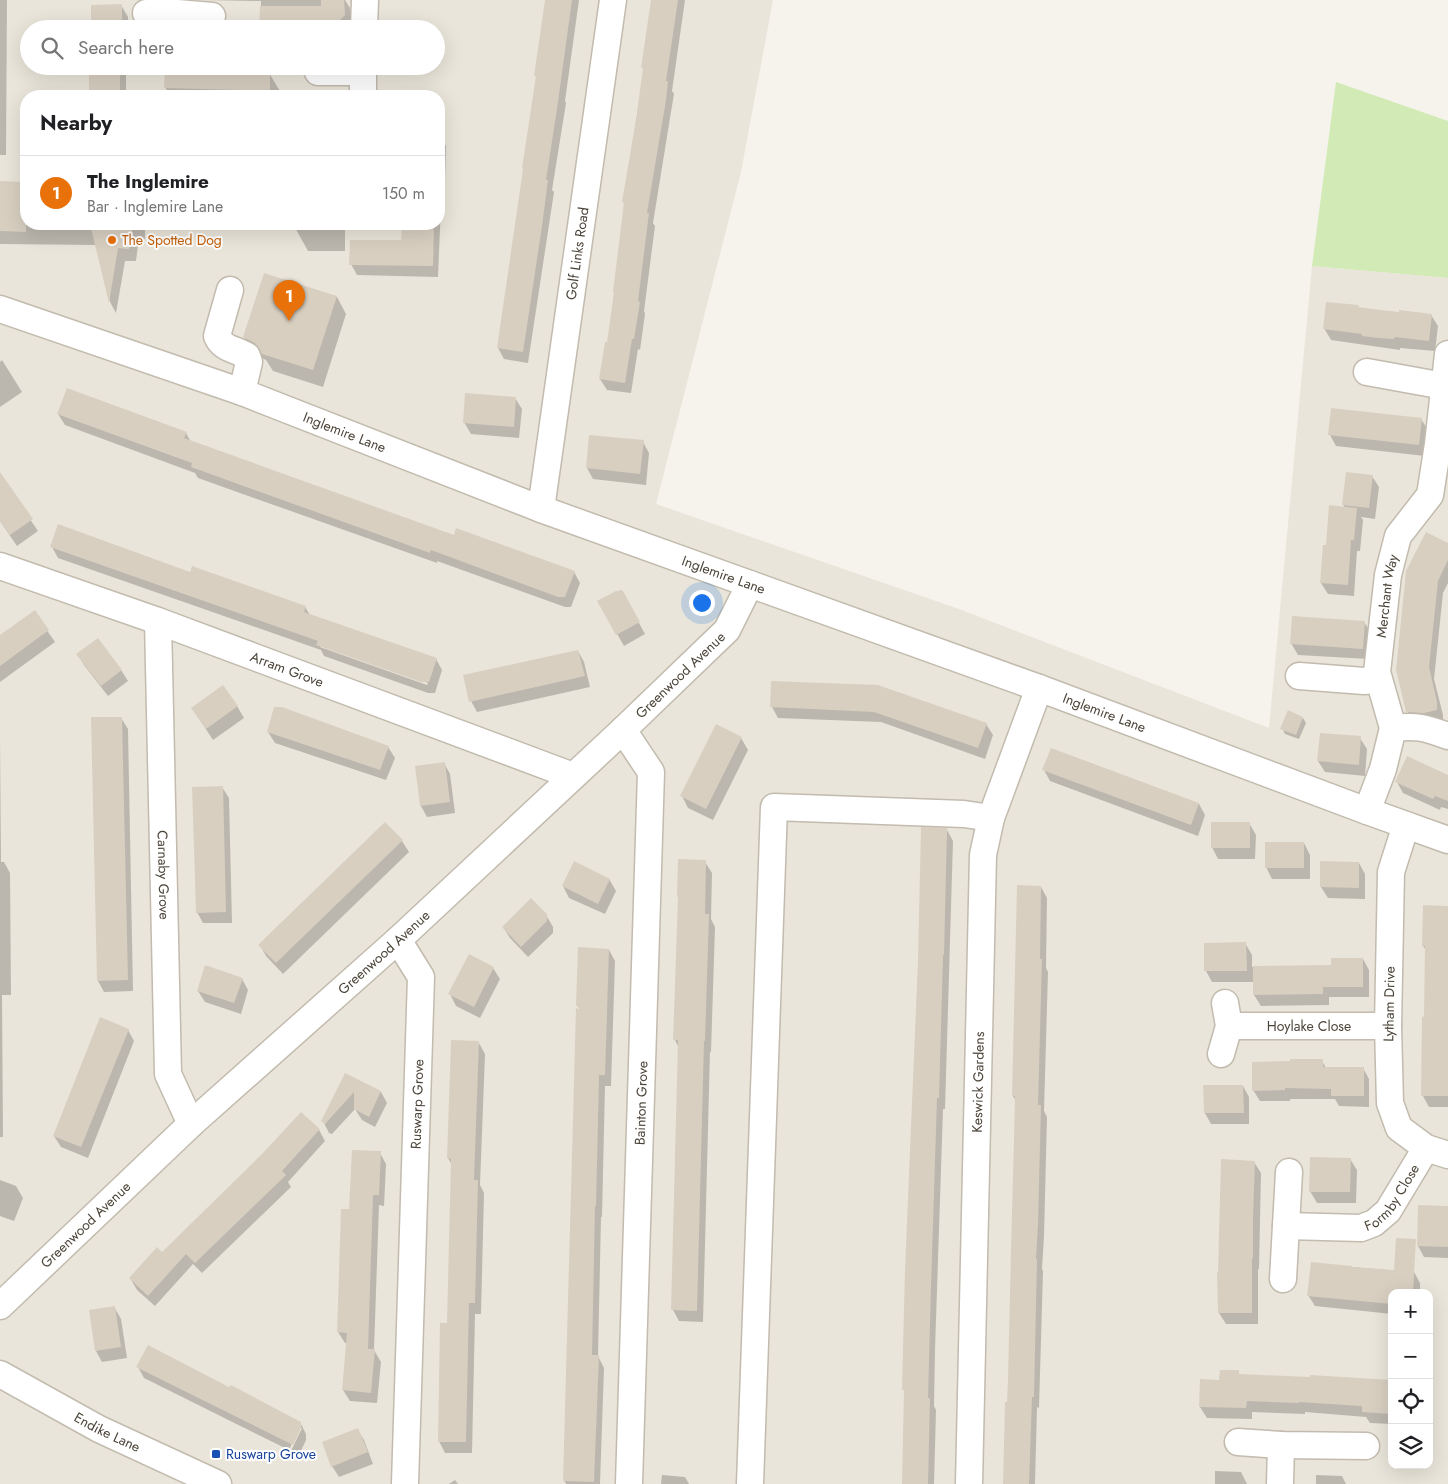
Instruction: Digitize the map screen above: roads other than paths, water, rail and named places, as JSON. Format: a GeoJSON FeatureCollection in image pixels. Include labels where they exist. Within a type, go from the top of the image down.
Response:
{"type":"FeatureCollection","features":[{"type":"Feature","properties":{"kind":"street"},"geometry":{"type":"LineString","coordinates":[[364,20],[365,0]]}},
{"type":"Feature","properties":{"kind":"street","name":"Golf Links Road"},"geometry":{"type":"LineString","coordinates":[[541,509],[613,0]]}},
{"type":"Feature","properties":{"kind":"street"},"geometry":{"type":"LineString","coordinates":[[146,13],[177,6],[212,16]]}},
{"type":"Feature","properties":{"kind":"street"},"geometry":{"type":"LineString","coordinates":[[340,75],[363,78]]}},
{"type":"Feature","properties":{"kind":"street"},"geometry":{"type":"LineString","coordinates":[[230,290],[217,336],[224,346],[247,356],[249,362],[242,392]]}},
{"type":"Feature","properties":{"kind":"street","name":"Inglemire Lane"},"geometry":{"type":"LineString","coordinates":[[0,309],[242,392],[541,509],[1039,688],[1448,840]]}},
{"type":"Feature","properties":{"kind":"street","name":"Merchant Way"},"geometry":{"type":"LineString","coordinates":[[1367,811],[1383,770],[1393,728],[1377,672],[1388,575],[1398,536],[1430,495],[1448,355]]}},
{"type":"Feature","properties":{"kind":"street"},"geometry":{"type":"LineString","coordinates":[[1367,372],[1444,386]]}},
{"type":"Feature","properties":{"kind":"street","name":"Arram Grove"},"geometry":{"type":"LineString","coordinates":[[0,566],[158,622],[573,776]]}},
{"type":"Feature","properties":{"kind":"street","name":"Greenwood Avenue"},"geometry":{"type":"LineString","coordinates":[[0,1306],[192,1124],[398,940],[623,730],[726,630],[750,584]]}},
{"type":"Feature","properties":{"kind":"street","name":"Carnaby Grove"},"geometry":{"type":"LineString","coordinates":[[158,622],[168,1074],[192,1124]]}},
{"type":"Feature","properties":{"kind":"street"},"geometry":{"type":"LineString","coordinates":[[1299,676],[1364,681],[1380,680]]}},
{"type":"Feature","properties":{"kind":"street","name":"Keswick Gardens"},"geometry":{"type":"LineString","coordinates":[[968,1484],[983,855],[991,818],[1039,688]]}},
{"type":"Feature","properties":{"kind":"street"},"geometry":{"type":"LineString","coordinates":[[1393,728],[1412,726],[1429,729],[1448,736]]}},
{"type":"Feature","properties":{"kind":"street","name":"Bainton Grove"},"geometry":{"type":"LineString","coordinates":[[623,730],[651,772],[629,1484]]}},
{"type":"Feature","properties":{"kind":"street"},"geometry":{"type":"LineString","coordinates":[[750,1484],[774,807],[964,814],[991,818]]}},
{"type":"Feature","properties":{"kind":"street","name":"Lytham Drive"},"geometry":{"type":"LineString","coordinates":[[1406,825],[1391,872],[1388,1026],[1390,1103],[1399,1128],[1437,1152]]}},
{"type":"Feature","properties":{"kind":"street","name":"Ruswarp Grove"},"geometry":{"type":"LineString","coordinates":[[398,940],[421,977],[405,1484]]}},
{"type":"Feature","properties":{"kind":"street","name":"Hoylake Close"},"geometry":{"type":"LineString","coordinates":[[1221,1054],[1227,1015],[1388,1026]]}},
{"type":"Feature","properties":{"kind":"street","name":"Formby Close"},"geometry":{"type":"LineString","coordinates":[[1286,1226],[1361,1228],[1374,1223],[1388,1211],[1437,1152]]}},
{"type":"Feature","properties":{"kind":"street"},"geometry":{"type":"LineString","coordinates":[[1283,1279],[1289,1172]]}},
{"type":"Feature","properties":{"kind":"street","name":"Endike Lane"},"geometry":{"type":"LineString","coordinates":[[0,1374],[99,1429],[218,1484]]}},
{"type":"Feature","properties":{"kind":"street"},"geometry":{"type":"LineString","coordinates":[[1238,1442],[1281,1445],[1366,1446]]}},
{"type":"Feature","properties":{"kind":"street"},"geometry":{"type":"LineString","coordinates":[[1280,1484],[1281,1445]]}},
{"type":"Feature","properties":{"kind":"place","name":"The Spotted Dog"},"geometry":{"type":"Point","coordinates":[112,240]}},
{"type":"Feature","properties":{"kind":"place","name":"The Inglemire"},"geometry":{"type":"Point","coordinates":[289,321]}},
{"type":"Feature","properties":{"kind":"place","name":"Ruswarp Grove"},"geometry":{"type":"Point","coordinates":[216,1454]}}]}
